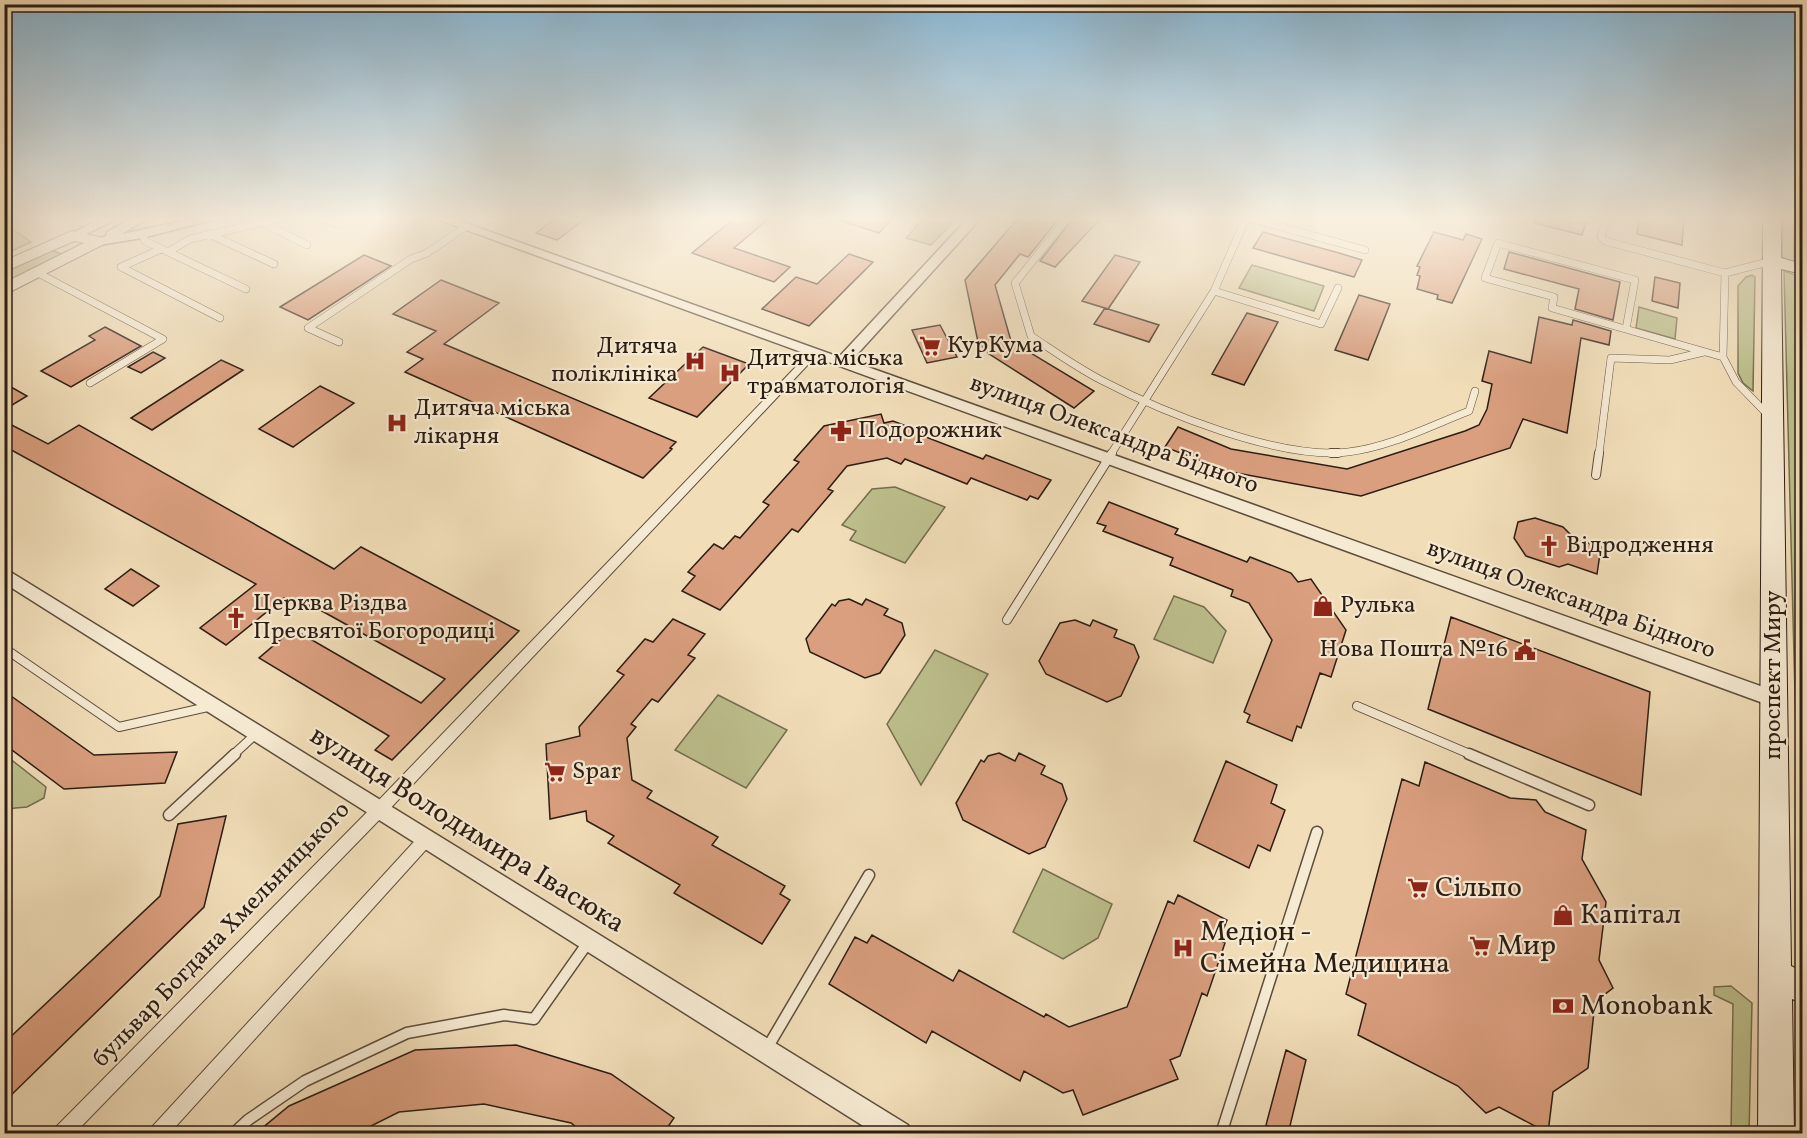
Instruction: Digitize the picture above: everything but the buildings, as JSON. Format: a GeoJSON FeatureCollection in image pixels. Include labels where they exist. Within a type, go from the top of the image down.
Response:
{"type":"FeatureCollection","features":[{"type":"Feature","properties":{"kind":"main road","name":"проспект Миру"},"geometry":{"type":"LineString","coordinates":[[1772,270],[1774,699],[1789,981],[1776,1134]]}},
{"type":"Feature","properties":{"kind":"street"},"geometry":{"type":"LineString","coordinates":[[4,290],[44,270]]}},
{"type":"Feature","properties":{"kind":"street","name":"вулиця Олександра Бідного"},"geometry":{"type":"LineString","coordinates":[[585,270],[1774,699]]}},
{"type":"Feature","properties":{"kind":"street"},"geometry":{"type":"LineString","coordinates":[[841,363],[927,270]]}},
{"type":"Feature","properties":{"kind":"street","name":"бульвар Богдана Хмельницького"},"geometry":{"type":"LineString","coordinates":[[61,1134],[380,809],[814,352]]}},
{"type":"Feature","properties":{"kind":"street","name":"вулиця Володимира Івасюка"},"geometry":{"type":"LineString","coordinates":[[4,574],[899,1134]]}},
{"type":"Feature","properties":{"kind":"street"},"geometry":{"type":"LineString","coordinates":[[157,1134],[427,838]]}},
{"type":"Feature","properties":{"kind":"lane"},"geometry":{"type":"LineString","coordinates":[[127,270],[220,318]]}},
{"type":"Feature","properties":{"kind":"lane"},"geometry":{"type":"LineString","coordinates":[[206,270],[246,289]]}},
{"type":"Feature","properties":{"kind":"lane"},"geometry":{"type":"LineString","coordinates":[[339,342],[308,328],[394,270]]}},
{"type":"Feature","properties":{"kind":"lane"},"geometry":{"type":"LineString","coordinates":[[1025,270],[1015,283],[1031,336],[1108,384],[1180,414],[1261,442],[1336,453],[1380,445],[1469,411],[1475,392]]}},
{"type":"Feature","properties":{"kind":"lane"},"geometry":{"type":"LineString","coordinates":[[1007,620],[1214,291],[1223,270]]}},
{"type":"Feature","properties":{"kind":"lane"},"geometry":{"type":"LineString","coordinates":[[1488,270],[1485,278],[1554,297],[1552,308],[1723,357]]}},
{"type":"Feature","properties":{"kind":"lane"},"geometry":{"type":"LineString","coordinates":[[1598,270],[1635,280],[1626,329]]}},
{"type":"Feature","properties":{"kind":"lane"},"geometry":{"type":"LineString","coordinates":[[1714,270],[1725,273],[1736,270]]}},
{"type":"Feature","properties":{"kind":"lane"},"geometry":{"type":"LineString","coordinates":[[38,273],[163,339],[90,383]]}},
{"type":"Feature","properties":{"kind":"lane"},"geometry":{"type":"LineString","coordinates":[[1725,273],[1723,357],[1726,367],[1736,381],[1773,420]]}},
{"type":"Feature","properties":{"kind":"lane"},"geometry":{"type":"LineString","coordinates":[[1214,291],[1321,324],[1338,288]]}},
{"type":"Feature","properties":{"kind":"lane"},"geometry":{"type":"LineString","coordinates":[[1596,475],[1611,358],[1670,360],[1705,351]]}},
{"type":"Feature","properties":{"kind":"lane"},"geometry":{"type":"LineString","coordinates":[[4,648],[119,727],[215,706]]}},
{"type":"Feature","properties":{"kind":"lane"},"geometry":{"type":"LineString","coordinates":[[1357,706],[1589,805]]}},
{"type":"Feature","properties":{"kind":"lane"},"geometry":{"type":"LineString","coordinates":[[169,816],[258,732]]}},
{"type":"Feature","properties":{"kind":"lane"},"geometry":{"type":"LineString","coordinates":[[1221,1134],[1317,832]]}},
{"type":"Feature","properties":{"kind":"lane"},"geometry":{"type":"LineString","coordinates":[[766,1050],[869,874]]}},
{"type":"Feature","properties":{"kind":"lane"},"geometry":{"type":"LineString","coordinates":[[233,1134],[248,1120],[305,1081],[407,1033],[504,1015],[534,1018],[590,940]]}},
{"type":"Feature","properties":{"kind":"green space"},"geometry":{"type":"Polygon","coordinates":[[[9,270],[33,270],[5,284],[5,272],[9,270]]]}},
{"type":"Feature","properties":{"kind":"green space"},"geometry":{"type":"Polygon","coordinates":[[[1249,270],[1270,270],[1324,286],[1314,311],[1239,288],[1249,270]]]}},
{"type":"Feature","properties":{"kind":"green space"},"geometry":{"type":"Polygon","coordinates":[[[1784,271],[1795,275],[1802,475],[1802,964],[1784,271]]]}},
{"type":"Feature","properties":{"kind":"green space"},"geometry":{"type":"Polygon","coordinates":[[[1752,275],[1755,277],[1753,391],[1743,383],[1738,373],[1738,286],[1746,277],[1752,275]]]}},
{"type":"Feature","properties":{"kind":"green space"},"geometry":{"type":"Polygon","coordinates":[[[1639,307],[1677,318],[1675,339],[1636,328],[1639,307]]]}},
{"type":"Feature","properties":{"kind":"green space"},"geometry":{"type":"Polygon","coordinates":[[[895,487],[945,507],[905,563],[850,540],[856,531],[842,525],[872,489],[895,487]]]}},
{"type":"Feature","properties":{"kind":"green space"},"geometry":{"type":"Polygon","coordinates":[[[1174,596],[1204,607],[1226,631],[1213,663],[1154,639],[1174,596]]]}},
{"type":"Feature","properties":{"kind":"green space"},"geometry":{"type":"Polygon","coordinates":[[[935,650],[988,674],[921,785],[887,724],[935,650]]]}},
{"type":"Feature","properties":{"kind":"green space"},"geometry":{"type":"Polygon","coordinates":[[[718,695],[787,730],[746,788],[675,750],[718,695]]]}},
{"type":"Feature","properties":{"kind":"green space"},"geometry":{"type":"Polygon","coordinates":[[[4,754],[46,787],[44,798],[27,807],[5,809],[4,754]]]}},
{"type":"Feature","properties":{"kind":"green space"},"geometry":{"type":"Polygon","coordinates":[[[1043,869],[1112,904],[1098,938],[1063,959],[1013,932],[1043,869]]]}},
{"type":"Feature","properties":{"kind":"green space"},"geometry":{"type":"Polygon","coordinates":[[[1731,986],[1752,1003],[1749,1133],[1731,1133],[1733,1004],[1714,995],[1714,987],[1731,986]]]}},
{"type":"Feature","properties":{"kind":"place","name":"КурКума"},"geometry":{"type":"Point","coordinates":[930,346]}},
{"type":"Feature","properties":{"kind":"place","name":"Дитяча поліклініка"},"geometry":{"type":"Point","coordinates":[695,361]}},
{"type":"Feature","properties":{"kind":"place","name":"Дитяча міська травматологія"},"geometry":{"type":"Point","coordinates":[730,373]}},
{"type":"Feature","properties":{"kind":"place","name":"Дитяча міська лікарня"},"geometry":{"type":"Point","coordinates":[397,423]}},
{"type":"Feature","properties":{"kind":"place","name":"Подорожник"},"geometry":{"type":"Point","coordinates":[841,431]}},
{"type":"Feature","properties":{"kind":"place","name":"Відродження"},"geometry":{"type":"Point","coordinates":[1549,546]}},
{"type":"Feature","properties":{"kind":"place","name":"Рулька"},"geometry":{"type":"Point","coordinates":[1323,606]}},
{"type":"Feature","properties":{"kind":"place","name":"Церква Різдва Пресвятої Богородиці"},"geometry":{"type":"Point","coordinates":[236,618]}},
{"type":"Feature","properties":{"kind":"place","name":"Нова Пошта №16"},"geometry":{"type":"Point","coordinates":[1525,650]}},
{"type":"Feature","properties":{"kind":"place","name":"Spar"},"geometry":{"type":"Point","coordinates":[555,772]}},
{"type":"Feature","properties":{"kind":"place","name":"Сільпо"},"geometry":{"type":"Point","coordinates":[1418,888]}},
{"type":"Feature","properties":{"kind":"place","name":"Капітал"},"geometry":{"type":"Point","coordinates":[1563,915]}},
{"type":"Feature","properties":{"kind":"place","name":"Мир"},"geometry":{"type":"Point","coordinates":[1480,946]}},
{"type":"Feature","properties":{"kind":"place","name":"Медіон - Сімейна Медицина"},"geometry":{"type":"Point","coordinates":[1183,948]}},
{"type":"Feature","properties":{"kind":"place","name":"Monobank"},"geometry":{"type":"Point","coordinates":[1563,1006]}}]}
